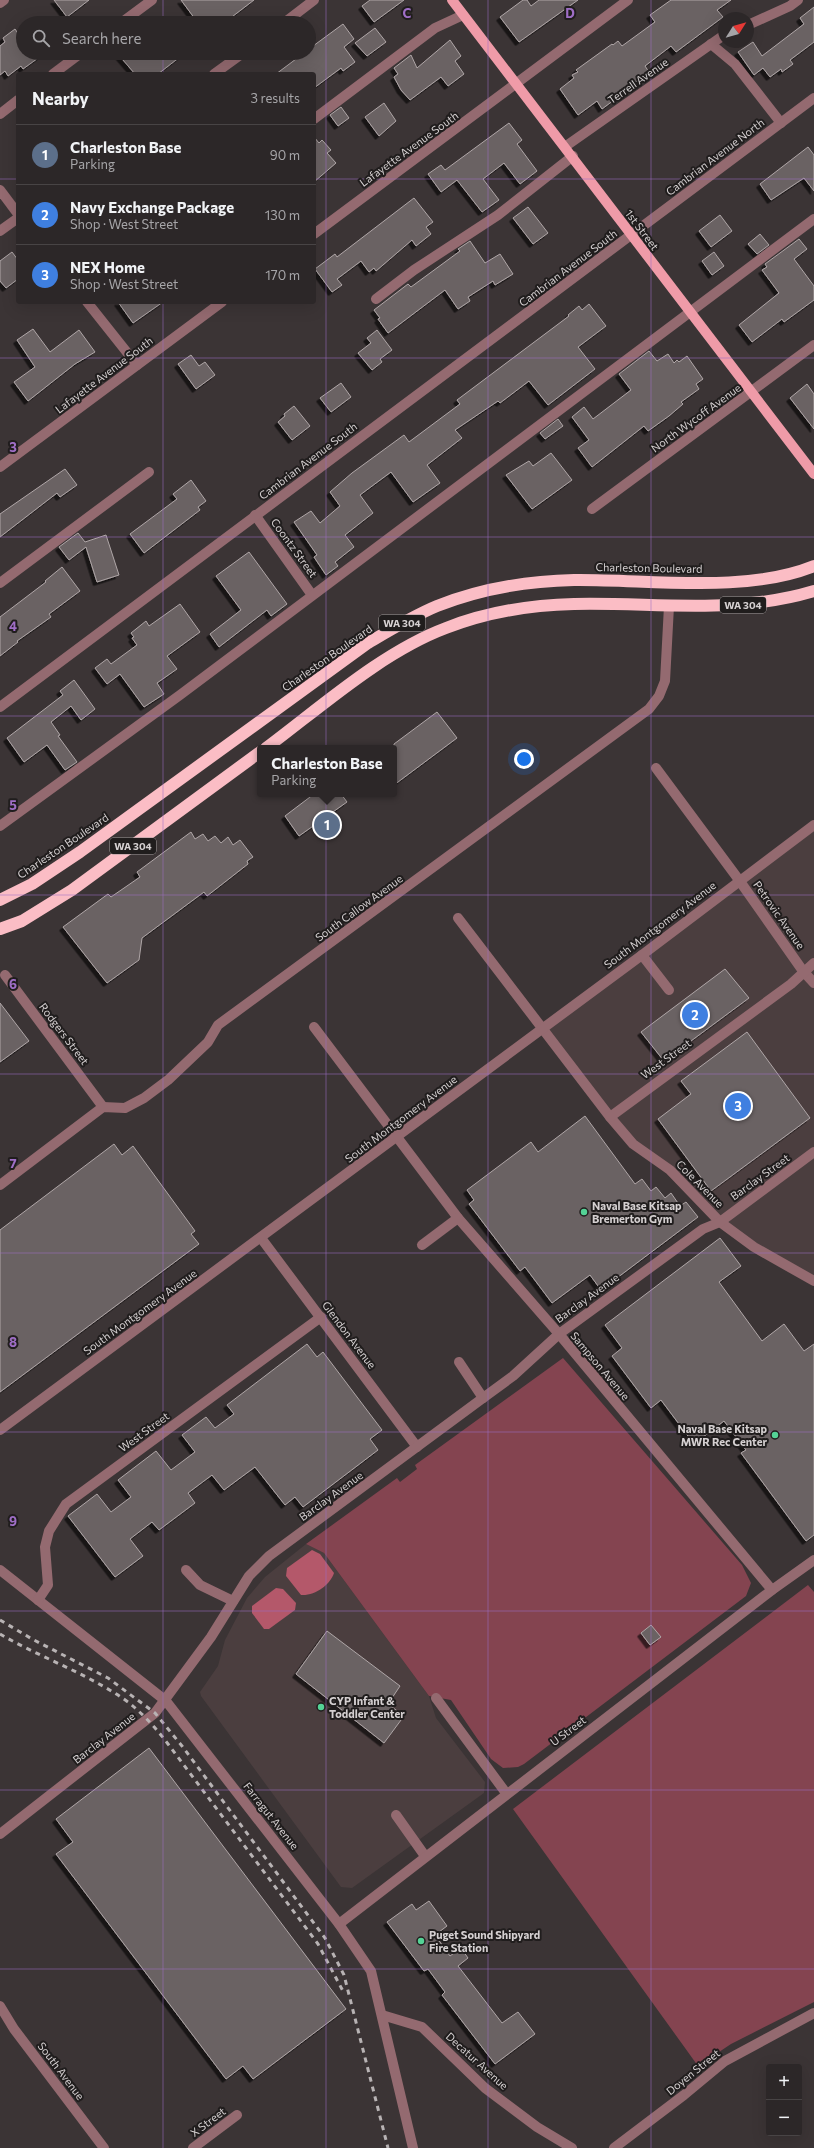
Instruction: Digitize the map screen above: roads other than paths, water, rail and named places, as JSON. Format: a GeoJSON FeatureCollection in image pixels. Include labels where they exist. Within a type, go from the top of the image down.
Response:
{"type":"FeatureCollection","features":[{"type":"Feature","properties":{"kind":"highway","name":"Charleston Boulevard"},"geometry":{"type":"LineString","coordinates":[[0,900],[44,876],[98,840],[368,643],[399,624],[437,606],[505,587],[534,583],[573,580],[760,580],[786,576],[814,566]]}},
{"type":"Feature","properties":{"kind":"highway","name":"WA 304"},"geometry":{"type":"LineString","coordinates":[[270,745],[381,662],[446,628],[509,610],[536,606],[574,604],[670,606],[764,604],[814,591]]}},
{"type":"Feature","properties":{"kind":"highway","name":"WA 304"},"geometry":{"type":"LineString","coordinates":[[0,929],[22,921],[72,890],[257,754]]}},
{"type":"Feature","properties":{"kind":"highway"},"geometry":{"type":"LineString","coordinates":[[0,892],[17,892]]}},
{"type":"Feature","properties":{"kind":"main road","name":"1st Street"},"geometry":{"type":"LineString","coordinates":[[452,0],[566,146],[631,236],[750,393],[813,470]]}},
{"type":"Feature","properties":{"kind":"street"},"geometry":{"type":"LineString","coordinates":[[0,3],[4,0]]}},
{"type":"Feature","properties":{"kind":"street"},"geometry":{"type":"LineString","coordinates":[[130,16],[152,0]]}},
{"type":"Feature","properties":{"kind":"street"},"geometry":{"type":"LineString","coordinates":[[293,16],[314,0]]}},
{"type":"Feature","properties":{"kind":"street","name":"Lafayette Avenue South"},"geometry":{"type":"LineString","coordinates":[[316,233],[628,0]]}},
{"type":"Feature","properties":{"kind":"street"},"geometry":{"type":"LineString","coordinates":[[754,22],[790,6],[798,0]]}},
{"type":"Feature","properties":{"kind":"street"},"geometry":{"type":"LineString","coordinates":[[316,117],[435,28],[463,15]]}},
{"type":"Feature","properties":{"kind":"street","name":"Terrell Avenue"},"geometry":{"type":"LineString","coordinates":[[566,146],[718,39]]}},
{"type":"Feature","properties":{"kind":"street"},"geometry":{"type":"LineString","coordinates":[[711,44],[735,64],[780,123]]}},
{"type":"Feature","properties":{"kind":"street"},"geometry":{"type":"LineString","coordinates":[[56,72],[72,60]]}},
{"type":"Feature","properties":{"kind":"street"},"geometry":{"type":"LineString","coordinates":[[217,72],[233,60]]}},
{"type":"Feature","properties":{"kind":"street","name":"Cambrian Avenue North"},"geometry":{"type":"LineString","coordinates":[[631,236],[814,98]]}},
{"type":"Feature","properties":{"kind":"street"},"geometry":{"type":"LineString","coordinates":[[0,114],[16,102]]}},
{"type":"Feature","properties":{"kind":"street"},"geometry":{"type":"LineString","coordinates":[[376,299],[414,270],[498,215],[573,156]]}},
{"type":"Feature","properties":{"kind":"street"},"geometry":{"type":"LineString","coordinates":[[0,190],[16,211]]}},
{"type":"Feature","properties":{"kind":"street"},"geometry":{"type":"LineString","coordinates":[[0,231],[16,219]]}},
{"type":"Feature","properties":{"kind":"street"},"geometry":{"type":"LineString","coordinates":[[0,826],[180,695],[814,219]]}},
{"type":"Feature","properties":{"kind":"street","name":"Cambrian Avenue South"},"geometry":{"type":"LineString","coordinates":[[0,707],[631,236]]}},
{"type":"Feature","properties":{"kind":"street"},"geometry":{"type":"LineString","coordinates":[[89,304],[136,365]]}},
{"type":"Feature","properties":{"kind":"street","name":"Lafayette Avenue South"},"geometry":{"type":"LineString","coordinates":[[0,467],[219,304]]}},
{"type":"Feature","properties":{"kind":"street","name":"North Wycoff Avenue"},"geometry":{"type":"LineString","coordinates":[[592,509],[814,345]]}},
{"type":"Feature","properties":{"kind":"street"},"geometry":{"type":"LineString","coordinates":[[0,583],[149,472]]}},
{"type":"Feature","properties":{"kind":"street","name":"Coontz Street"},"geometry":{"type":"LineString","coordinates":[[255,516],[312,595]]}},
{"type":"Feature","properties":{"kind":"street","name":"South Callow Avenue"},"geometry":{"type":"LineString","coordinates":[[103,1107],[125,1108],[144,1098],[168,1080],[208,1042],[218,1025],[649,709],[663,690],[667,664],[670,606]]}},
{"type":"Feature","properties":{"kind":"street","name":"Petrovic Avenue"},"geometry":{"type":"LineString","coordinates":[[656,768],[739,880],[803,971],[814,983]]}},
{"type":"Feature","properties":{"kind":"street","name":"South Montgomery Avenue"},"geometry":{"type":"LineString","coordinates":[[0,1430],[397,1137],[542,1027],[642,955],[739,880],[814,825]]}},
{"type":"Feature","properties":{"kind":"street","name":"Cole Avenue"},"geometry":{"type":"LineString","coordinates":[[458,918],[632,1144],[670,1170],[720,1222],[754,1247],[814,1281]]}},
{"type":"Feature","properties":{"kind":"street"},"geometry":{"type":"LineString","coordinates":[[642,955],[669,990]]}},
{"type":"Feature","properties":{"kind":"street","name":"West Street"},"geometry":{"type":"LineString","coordinates":[[610,1117],[791,984],[803,971],[814,964]]}},
{"type":"Feature","properties":{"kind":"street","name":"Rodgers Street"},"geometry":{"type":"LineString","coordinates":[[5,975],[103,1107]]}},
{"type":"Feature","properties":{"kind":"street","name":"Sampson Avenue"},"geometry":{"type":"LineString","coordinates":[[314,1027],[458,1218],[559,1334],[772,1590]]}},
{"type":"Feature","properties":{"kind":"street"},"geometry":{"type":"LineString","coordinates":[[0,1185],[103,1107]]}},
{"type":"Feature","properties":{"kind":"street","name":"Barclay Street"},"geometry":{"type":"LineString","coordinates":[[720,1222],[814,1152]]}},
{"type":"Feature","properties":{"kind":"street"},"geometry":{"type":"LineString","coordinates":[[422,1245],[458,1218]]}},
{"type":"Feature","properties":{"kind":"street","name":"Barclay Avenue"},"geometry":{"type":"LineString","coordinates":[[0,1834],[155,1713],[166,1701],[211,1637],[249,1576],[269,1556],[513,1376],[559,1334],[703,1229],[720,1222]]}},
{"type":"Feature","properties":{"kind":"street","name":"Glendon Avenue"},"geometry":{"type":"LineString","coordinates":[[261,1238],[418,1447]]}},
{"type":"Feature","properties":{"kind":"street","name":"West Street"},"geometry":{"type":"LineString","coordinates":[[38,1600],[48,1585],[45,1547],[50,1530],[66,1504],[321,1317]]}},
{"type":"Feature","properties":{"kind":"street"},"geometry":{"type":"LineString","coordinates":[[458,1362],[483,1398]]}},
{"type":"Feature","properties":{"kind":"street","name":"U Street"},"geometry":{"type":"LineString","coordinates":[[339,1924],[506,1793],[772,1590],[814,1560]]}},
{"type":"Feature","properties":{"kind":"street","name":"Farragut Avenue"},"geometry":{"type":"LineString","coordinates":[[0,1570],[166,1701],[339,1924],[371,1970],[413,2148]]}},
{"type":"Feature","properties":{"kind":"street"},"geometry":{"type":"LineString","coordinates":[[186,1570],[200,1585],[233,1601]]}},
{"type":"Feature","properties":{"kind":"street"},"geometry":{"type":"LineString","coordinates":[[436,1698],[506,1793]]}},
{"type":"Feature","properties":{"kind":"street"},"geometry":{"type":"LineString","coordinates":[[396,1815],[425,1856]]}},
{"type":"Feature","properties":{"kind":"street","name":"South Avenue"},"geometry":{"type":"LineString","coordinates":[[0,2006],[14,2029],[104,2148]]}},
{"type":"Feature","properties":{"kind":"street","name":"Doyen Street"},"geometry":{"type":"LineString","coordinates":[[614,2148],[726,2061],[814,2013]]}},
{"type":"Feature","properties":{"kind":"street","name":"Decatur Avenue"},"geometry":{"type":"LineString","coordinates":[[382,2015],[422,2027],[485,2088],[537,2127],[572,2148]]}},
{"type":"Feature","properties":{"kind":"street","name":"X Street"},"geometry":{"type":"LineString","coordinates":[[194,2148],[237,2115]]}},
{"type":"Feature","properties":{"kind":"railway"},"geometry":{"type":"LineString","coordinates":[[0,1620],[32,1639],[108,1678],[155,1713],[182,1746],[325,1938],[344,1975],[388,2148]]}},
{"type":"Feature","properties":{"kind":"railway"},"geometry":{"type":"LineString","coordinates":[[0,1634],[97,1683],[113,1692],[139,1711],[159,1732],[318,1944],[344,1993]]}},
{"type":"Feature","properties":{"kind":"place","name":"Charleston Base"},"geometry":{"type":"Point","coordinates":[327,825]}},
{"type":"Feature","properties":{"kind":"place","name":"Navy Exchange Package"},"geometry":{"type":"Point","coordinates":[695,1015]}},
{"type":"Feature","properties":{"kind":"place","name":"NEX Home"},"geometry":{"type":"Point","coordinates":[738,1106]}},
{"type":"Feature","properties":{"kind":"place","name":"Naval Base Kitsap Bremerton Gym"},"geometry":{"type":"Point","coordinates":[584,1212]}},
{"type":"Feature","properties":{"kind":"place","name":"Naval Base Kitsap MWR Rec Center"},"geometry":{"type":"Point","coordinates":[775,1435]}},
{"type":"Feature","properties":{"kind":"place","name":"CYP Infant & Toddler Center"},"geometry":{"type":"Point","coordinates":[321,1707]}},
{"type":"Feature","properties":{"kind":"place","name":"Puget Sound Shipyard Fire Station"},"geometry":{"type":"Point","coordinates":[421,1941]}}]}
